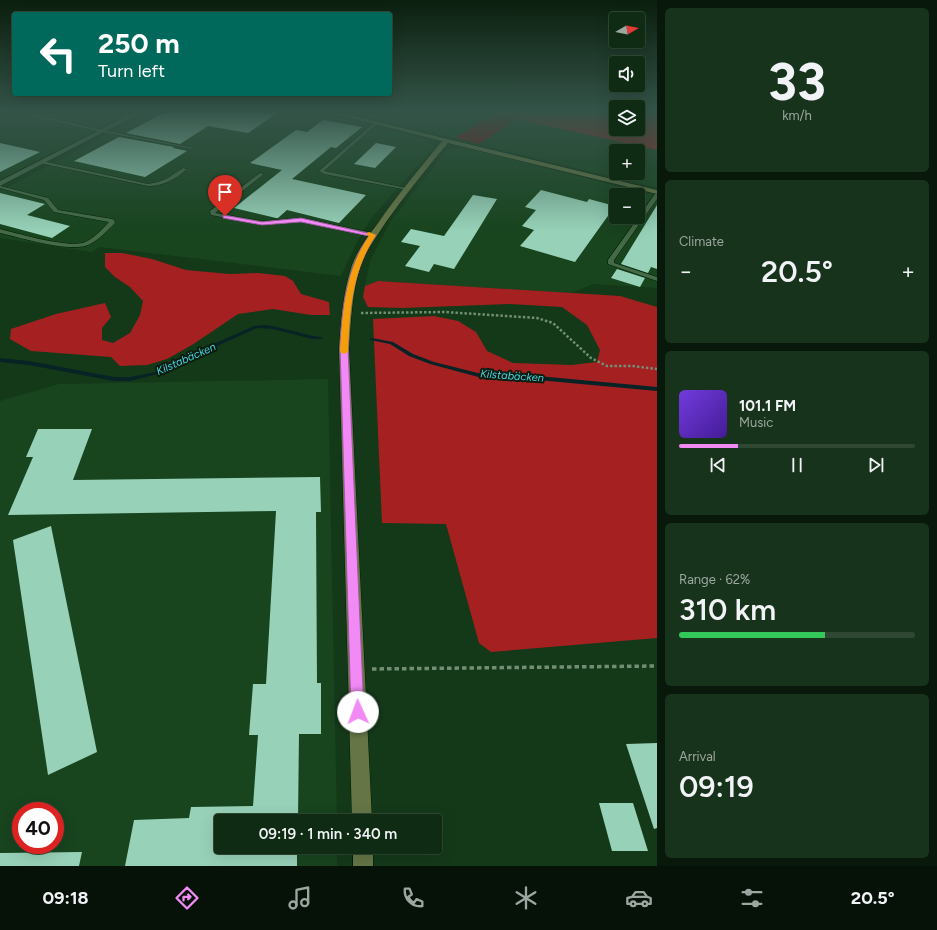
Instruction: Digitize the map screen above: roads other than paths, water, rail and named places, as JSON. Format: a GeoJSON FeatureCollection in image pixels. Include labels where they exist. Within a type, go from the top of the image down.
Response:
{"type":"FeatureCollection","features":[{"type":"Feature","properties":{"kind":"street"},"geometry":{"type":"LineString","coordinates":[[0,186],[64,150]]}},
{"type":"Feature","properties":{"kind":"street"},"geometry":{"type":"LineString","coordinates":[[362,814],[344,348],[346,313],[350,288],[357,264],[364,248],[406,189],[438,150]]}},
{"type":"Feature","properties":{"kind":"street"},"geometry":{"type":"LineString","coordinates":[[488,150],[657,193]]}},
{"type":"Feature","properties":{"kind":"street"},"geometry":{"type":"LineString","coordinates":[[362,854],[363,866]]}},
{"type":"Feature","properties":{"kind":"lane"},"geometry":{"type":"LineString","coordinates":[[345,150],[321,171],[324,173],[406,189]]}},
{"type":"Feature","properties":{"kind":"lane"},"geometry":{"type":"LineString","coordinates":[[42,162],[148,185],[158,185],[167,182],[185,169]]}},
{"type":"Feature","properties":{"kind":"lane"},"geometry":{"type":"LineString","coordinates":[[262,174],[212,212],[213,214],[262,224],[301,220],[373,235]]}},
{"type":"Feature","properties":{"kind":"lane"},"geometry":{"type":"LineString","coordinates":[[0,186],[46,199],[56,211],[112,221],[112,223],[87,244],[80,245],[54,242],[0,231]]}},
{"type":"Feature","properties":{"kind":"lane"},"geometry":{"type":"LineString","coordinates":[[657,193],[610,260],[611,264],[618,268],[657,279]]}},
{"type":"Feature","properties":{"kind":"waterway","name":"Kilstabäcken"},"geometry":{"type":"LineString","coordinates":[[0,360],[29,363],[114,379],[130,379],[156,373],[177,362],[256,327],[281,329],[304,336],[321,338]]}},
{"type":"Feature","properties":{"kind":"waterway","name":"Kilstabäcken"},"geometry":{"type":"LineString","coordinates":[[372,339],[391,343],[411,355],[432,363],[486,377],[516,376],[657,389]]}}]}
